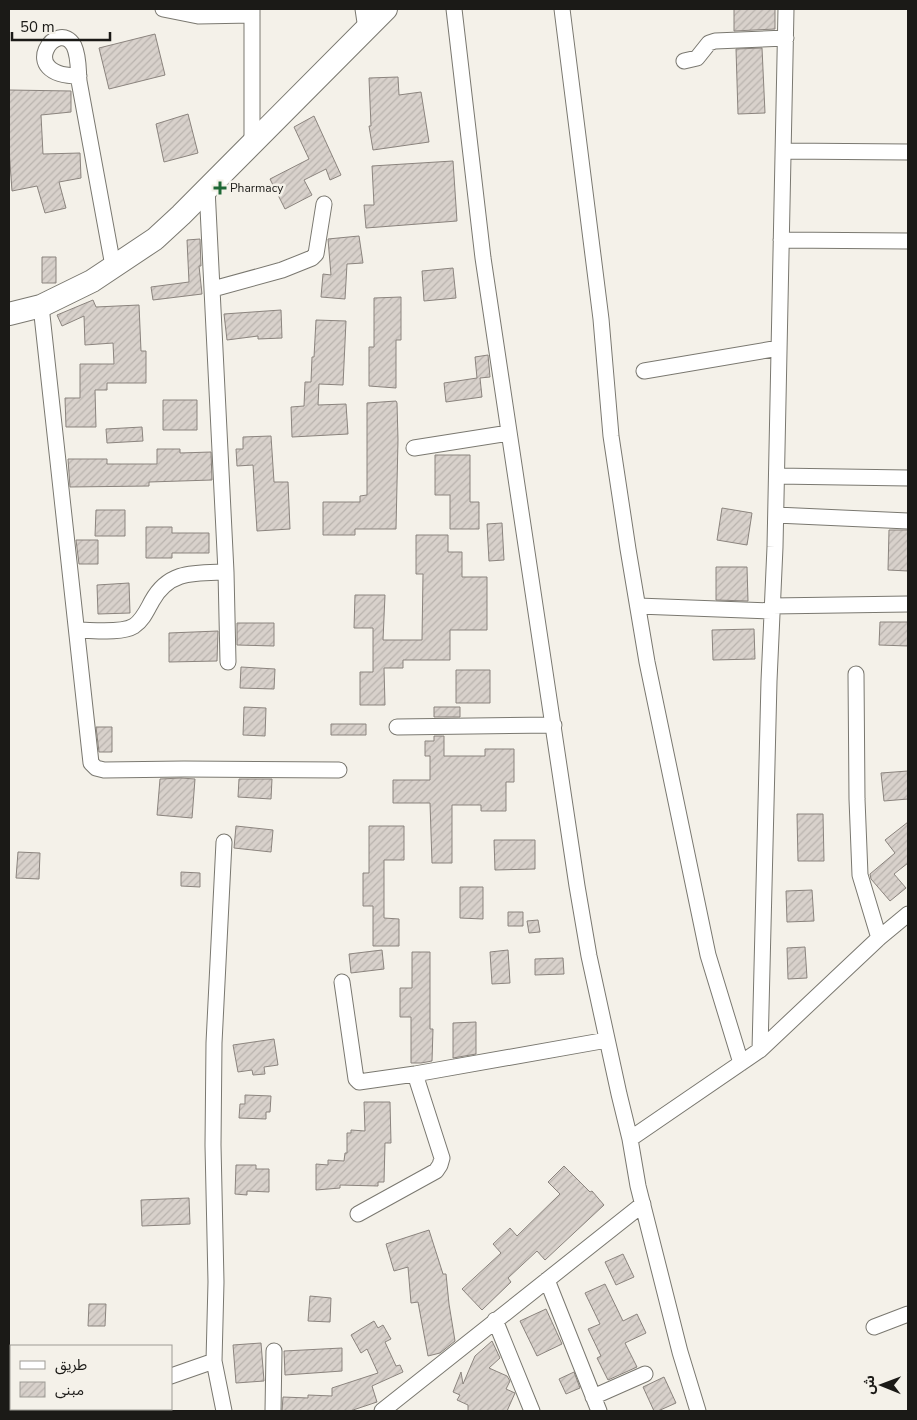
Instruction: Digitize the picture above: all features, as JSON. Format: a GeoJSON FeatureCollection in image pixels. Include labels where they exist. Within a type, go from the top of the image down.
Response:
{"type":"FeatureCollection","features":[{"type":"Feature","properties":{"kind":"main road"},"geometry":{"type":"LineString","coordinates":[[9,314],[40,306],[92,281],[155,239],[252,143],[364,19],[386,9]]}},
{"type":"Feature","properties":{"kind":"street"},"geometry":{"type":"LineString","coordinates":[[163,9],[198,16],[252,12],[252,143]]}},
{"type":"Feature","properties":{"kind":"street"},"geometry":{"type":"LineString","coordinates":[[454,9],[483,258],[589,956],[643,1204],[680,1352],[698,1411]]}},
{"type":"Feature","properties":{"kind":"street"},"geometry":{"type":"LineString","coordinates":[[562,9],[600,309],[611,436],[638,606],[662,737],[708,955],[741,1062]]}},
{"type":"Feature","properties":{"kind":"street"},"geometry":{"type":"LineString","coordinates":[[760,1050],[769,681],[777,476],[786,9]]}},
{"type":"Feature","properties":{"kind":"street"},"geometry":{"type":"LineString","coordinates":[[684,61],[697,58],[709,43],[715,41],[786,38]]}},
{"type":"Feature","properties":{"kind":"street"},"geometry":{"type":"LineString","coordinates":[[79,76],[113,266]]}},
{"type":"Feature","properties":{"kind":"street"},"geometry":{"type":"LineString","coordinates":[[783,151],[908,152]]}},
{"type":"Feature","properties":{"kind":"street"},"geometry":{"type":"LineString","coordinates":[[207,188],[226,572],[228,662]]}},
{"type":"Feature","properties":{"kind":"street"},"geometry":{"type":"LineString","coordinates":[[212,288],[282,270],[312,258],[316,254],[324,204]]}},
{"type":"Feature","properties":{"kind":"street"},"geometry":{"type":"LineString","coordinates":[[782,240],[908,241]]}},
{"type":"Feature","properties":{"kind":"street"},"geometry":{"type":"LineString","coordinates":[[40,306],[91,763],[96,768],[104,770],[184,768],[339,770]]}},
{"type":"Feature","properties":{"kind":"street"},"geometry":{"type":"LineString","coordinates":[[644,371],[779,348]]}},
{"type":"Feature","properties":{"kind":"street"},"geometry":{"type":"LineString","coordinates":[[414,448],[509,433]]}},
{"type":"Feature","properties":{"kind":"street"},"geometry":{"type":"LineString","coordinates":[[777,476],[908,478]]}},
{"type":"Feature","properties":{"kind":"street"},"geometry":{"type":"LineString","coordinates":[[776,515],[908,521]]}},
{"type":"Feature","properties":{"kind":"street"},"geometry":{"type":"LineString","coordinates":[[77,630],[110,630],[132,627],[141,620],[156,592],[168,581],[183,575],[226,572]]}},
{"type":"Feature","properties":{"kind":"street"},"geometry":{"type":"LineString","coordinates":[[638,606],[772,609],[908,604]]}},
{"type":"Feature","properties":{"kind":"street"},"geometry":{"type":"LineString","coordinates":[[856,674],[860,875],[879,938]]}},
{"type":"Feature","properties":{"kind":"street"},"geometry":{"type":"LineString","coordinates":[[397,727],[554,725]]}},
{"type":"Feature","properties":{"kind":"street"},"geometry":{"type":"LineString","coordinates":[[224,842],[214,1043],[213,1145],[216,1282],[214,1361],[224,1411]]}},
{"type":"Feature","properties":{"kind":"street"},"geometry":{"type":"LineString","coordinates":[[630,1139],[760,1050],[879,938],[908,914]]}},
{"type":"Feature","properties":{"kind":"street"},"geometry":{"type":"LineString","coordinates":[[342,982],[356,1078],[360,1082],[607,1040]]}},
{"type":"Feature","properties":{"kind":"street"},"geometry":{"type":"LineString","coordinates":[[358,1214],[436,1171],[440,1165],[442,1158],[415,1074]]}},
{"type":"Feature","properties":{"kind":"street"},"geometry":{"type":"LineString","coordinates":[[382,1411],[643,1204]]}},
{"type":"Feature","properties":{"kind":"street"},"geometry":{"type":"LineString","coordinates":[[547,1280],[596,1404],[645,1374]]}},
{"type":"Feature","properties":{"kind":"street"},"geometry":{"type":"LineString","coordinates":[[874,1327],[908,1314]]}},
{"type":"Feature","properties":{"kind":"street"},"geometry":{"type":"LineString","coordinates":[[495,1320],[532,1411]]}},
{"type":"Feature","properties":{"kind":"street"},"geometry":{"type":"LineString","coordinates":[[273,1411],[274,1351]]}},
{"type":"Feature","properties":{"kind":"street"},"geometry":{"type":"LineString","coordinates":[[172,1376],[214,1361]]}},
{"type":"Feature","properties":{"kind":"building"},"geometry":{"type":"Polygon","coordinates":[[[734,9],[775,9],[775,29],[734,31],[734,9]]]}},
{"type":"Feature","properties":{"kind":"building"},"geometry":{"type":"Polygon","coordinates":[[[155,34],[165,75],[109,89],[99,48],[155,34]]]}},
{"type":"Feature","properties":{"kind":"building"},"geometry":{"type":"Polygon","coordinates":[[[762,48],[765,113],[738,114],[736,49],[762,48]]]}},
{"type":"Feature","properties":{"kind":"building"},"geometry":{"type":"Polygon","coordinates":[[[398,77],[399,95],[421,92],[429,142],[373,150],[369,126],[371,126],[369,78],[398,77]]]}},
{"type":"Feature","properties":{"kind":"building"},"geometry":{"type":"Polygon","coordinates":[[[9,90],[71,91],[71,112],[41,115],[43,154],[80,153],[81,178],[59,182],[66,208],[45,213],[37,186],[12,191],[9,149],[9,90]]]}},
{"type":"Feature","properties":{"kind":"building"},"geometry":{"type":"Polygon","coordinates":[[[188,114],[198,153],[164,162],[156,124],[188,114]]]}},
{"type":"Feature","properties":{"kind":"building"},"geometry":{"type":"Polygon","coordinates":[[[314,116],[341,175],[330,180],[326,169],[304,180],[312,195],[285,209],[270,179],[309,159],[294,127],[314,116]]]}},
{"type":"Feature","properties":{"kind":"building"},"geometry":{"type":"Polygon","coordinates":[[[453,161],[457,221],[366,228],[364,205],[374,205],[372,166],[453,161]]]}},
{"type":"Feature","properties":{"kind":"building"},"geometry":{"type":"Polygon","coordinates":[[[359,236],[363,263],[347,264],[345,299],[321,297],[323,274],[331,275],[328,239],[359,236]]]}},
{"type":"Feature","properties":{"kind":"building"},"geometry":{"type":"Polygon","coordinates":[[[200,239],[201,266],[199,266],[202,294],[153,300],[151,287],[189,282],[187,240],[200,239]]]}},
{"type":"Feature","properties":{"kind":"building"},"geometry":{"type":"Polygon","coordinates":[[[42,257],[56,257],[56,283],[42,283],[42,257]]]}},
{"type":"Feature","properties":{"kind":"building"},"geometry":{"type":"Polygon","coordinates":[[[453,268],[456,298],[424,301],[422,271],[453,268]]]}},
{"type":"Feature","properties":{"kind":"building"},"geometry":{"type":"Polygon","coordinates":[[[401,297],[401,340],[396,340],[396,388],[369,386],[369,347],[374,347],[374,298],[401,297]]]}},
{"type":"Feature","properties":{"kind":"building"},"geometry":{"type":"Polygon","coordinates":[[[93,300],[96,307],[139,305],[141,351],[146,351],[146,383],[107,383],[107,390],[95,390],[96,427],[66,427],[65,398],[80,398],[80,364],[114,364],[113,343],[85,345],[84,316],[62,326],[57,315],[93,300]]]}},
{"type":"Feature","properties":{"kind":"building"},"geometry":{"type":"Polygon","coordinates":[[[281,310],[282,338],[258,339],[258,336],[227,340],[224,314],[281,310]]]}},
{"type":"Feature","properties":{"kind":"building"},"geometry":{"type":"Polygon","coordinates":[[[316,320],[346,321],[343,385],[319,384],[318,405],[346,404],[348,434],[292,437],[291,407],[304,406],[305,382],[311,382],[316,320]]]}},
{"type":"Feature","properties":{"kind":"building"},"geometry":{"type":"Polygon","coordinates":[[[488,355],[490,377],[480,378],[482,397],[446,402],[444,383],[477,378],[475,357],[488,355]]]}},
{"type":"Feature","properties":{"kind":"building"},"geometry":{"type":"Polygon","coordinates":[[[163,400],[197,400],[197,430],[163,430],[163,400]]]}},
{"type":"Feature","properties":{"kind":"building"},"geometry":{"type":"Polygon","coordinates":[[[396,401],[398,440],[396,529],[355,529],[355,535],[323,535],[323,502],[360,502],[360,496],[367,495],[367,403],[396,401]]]}},
{"type":"Feature","properties":{"kind":"building"},"geometry":{"type":"Polygon","coordinates":[[[142,427],[143,441],[107,443],[106,429],[142,427]]]}},
{"type":"Feature","properties":{"kind":"building"},"geometry":{"type":"Polygon","coordinates":[[[271,436],[274,482],[288,482],[290,529],[257,531],[253,465],[237,466],[236,449],[243,449],[243,437],[271,436]]]}},
{"type":"Feature","properties":{"kind":"building"},"geometry":{"type":"Polygon","coordinates":[[[157,449],[180,449],[180,453],[211,452],[212,480],[149,482],[149,486],[70,487],[68,459],[107,459],[107,464],[157,464],[157,449]]]}},
{"type":"Feature","properties":{"kind":"building"},"geometry":{"type":"Polygon","coordinates":[[[435,455],[470,455],[470,502],[479,502],[479,529],[450,529],[450,495],[435,495],[435,455]]]}},
{"type":"Feature","properties":{"kind":"building"},"geometry":{"type":"Polygon","coordinates":[[[722,508],[752,513],[747,545],[717,540],[722,508]]]}},
{"type":"Feature","properties":{"kind":"building"},"geometry":{"type":"Polygon","coordinates":[[[96,510],[125,510],[125,536],[95,536],[96,510]]]}},
{"type":"Feature","properties":{"kind":"building"},"geometry":{"type":"Polygon","coordinates":[[[502,523],[504,560],[489,561],[487,524],[502,523]]]}},
{"type":"Feature","properties":{"kind":"building"},"geometry":{"type":"Polygon","coordinates":[[[146,527],[172,527],[172,533],[209,533],[209,553],[172,553],[172,558],[146,558],[146,527]]]}},
{"type":"Feature","properties":{"kind":"building"},"geometry":{"type":"Polygon","coordinates":[[[889,530],[908,530],[908,571],[888,570],[889,530]]]}},
{"type":"Feature","properties":{"kind":"building"},"geometry":{"type":"Polygon","coordinates":[[[416,535],[448,535],[448,552],[462,552],[462,577],[487,577],[487,630],[450,630],[450,660],[403,660],[403,668],[384,668],[385,705],[360,705],[360,672],[373,672],[373,628],[354,628],[355,595],[385,595],[383,640],[422,640],[423,574],[416,574],[416,535]]]}},
{"type":"Feature","properties":{"kind":"building"},"geometry":{"type":"Polygon","coordinates":[[[76,540],[98,540],[98,564],[79,564],[76,540]]]}},
{"type":"Feature","properties":{"kind":"building"},"geometry":{"type":"Polygon","coordinates":[[[716,567],[747,567],[748,601],[716,600],[716,567]]]}},
{"type":"Feature","properties":{"kind":"building"},"geometry":{"type":"Polygon","coordinates":[[[129,583],[130,613],[98,614],[97,585],[129,583]]]}},
{"type":"Feature","properties":{"kind":"building"},"geometry":{"type":"Polygon","coordinates":[[[880,622],[908,622],[908,646],[879,645],[880,622]]]}},
{"type":"Feature","properties":{"kind":"building"},"geometry":{"type":"Polygon","coordinates":[[[237,623],[274,623],[274,646],[237,645],[237,623]]]}},
{"type":"Feature","properties":{"kind":"building"},"geometry":{"type":"Polygon","coordinates":[[[754,629],[755,659],[713,660],[712,630],[754,629]]]}},
{"type":"Feature","properties":{"kind":"building"},"geometry":{"type":"Polygon","coordinates":[[[218,631],[217,661],[169,662],[169,633],[218,631]]]}},
{"type":"Feature","properties":{"kind":"building"},"geometry":{"type":"Polygon","coordinates":[[[241,667],[275,669],[274,689],[240,688],[241,667]]]}},
{"type":"Feature","properties":{"kind":"building"},"geometry":{"type":"Polygon","coordinates":[[[456,670],[490,670],[490,703],[456,703],[456,670]]]}},
{"type":"Feature","properties":{"kind":"building"},"geometry":{"type":"Polygon","coordinates":[[[244,707],[266,708],[265,736],[243,735],[244,707]]]}},
{"type":"Feature","properties":{"kind":"building"},"geometry":{"type":"Polygon","coordinates":[[[434,707],[460,707],[460,717],[434,717],[434,707]]]}},
{"type":"Feature","properties":{"kind":"building"},"geometry":{"type":"Polygon","coordinates":[[[331,724],[366,724],[366,735],[331,735],[331,724]]]}},
{"type":"Feature","properties":{"kind":"building"},"geometry":{"type":"Polygon","coordinates":[[[96,727],[112,727],[112,752],[99,752],[96,727]]]}},
{"type":"Feature","properties":{"kind":"building"},"geometry":{"type":"Polygon","coordinates":[[[434,736],[444,736],[444,756],[485,756],[485,749],[514,749],[514,782],[506,782],[506,811],[481,811],[481,805],[452,805],[452,863],[432,863],[430,803],[393,803],[393,780],[430,780],[430,756],[425,756],[425,741],[434,741],[434,736]]]}},
{"type":"Feature","properties":{"kind":"building"},"geometry":{"type":"Polygon","coordinates":[[[908,771],[908,799],[884,801],[881,773],[908,771]]]}},
{"type":"Feature","properties":{"kind":"building"},"geometry":{"type":"Polygon","coordinates":[[[160,779],[195,779],[192,818],[157,815],[160,779]]]}},
{"type":"Feature","properties":{"kind":"building"},"geometry":{"type":"Polygon","coordinates":[[[239,779],[272,779],[271,799],[238,797],[239,779]]]}},
{"type":"Feature","properties":{"kind":"building"},"geometry":{"type":"Polygon","coordinates":[[[797,814],[823,814],[824,861],[798,861],[797,814]]]}},
{"type":"Feature","properties":{"kind":"building"},"geometry":{"type":"Polygon","coordinates":[[[908,822],[908,863],[894,874],[906,888],[890,901],[871,879],[870,874],[895,853],[885,840],[908,822]]]}},
{"type":"Feature","properties":{"kind":"building"},"geometry":{"type":"Polygon","coordinates":[[[236,826],[273,830],[271,852],[234,848],[236,826]]]}},
{"type":"Feature","properties":{"kind":"building"},"geometry":{"type":"Polygon","coordinates":[[[369,826],[404,826],[404,860],[384,860],[384,918],[399,919],[399,946],[373,946],[373,906],[363,906],[363,873],[369,873],[369,826]]]}},
{"type":"Feature","properties":{"kind":"building"},"geometry":{"type":"Polygon","coordinates":[[[494,840],[535,840],[535,869],[495,870],[494,840]]]}},
{"type":"Feature","properties":{"kind":"building"},"geometry":{"type":"Polygon","coordinates":[[[18,852],[40,853],[39,879],[16,878],[18,852]]]}},
{"type":"Feature","properties":{"kind":"building"},"geometry":{"type":"Polygon","coordinates":[[[181,872],[200,873],[200,887],[181,886],[181,872]]]}},
{"type":"Feature","properties":{"kind":"building"},"geometry":{"type":"Polygon","coordinates":[[[460,887],[483,887],[483,919],[460,918],[460,887]]]}},
{"type":"Feature","properties":{"kind":"building"},"geometry":{"type":"Polygon","coordinates":[[[812,890],[814,921],[787,922],[786,891],[812,890]]]}},
{"type":"Feature","properties":{"kind":"building"},"geometry":{"type":"Polygon","coordinates":[[[508,912],[523,912],[523,926],[508,926],[508,912]]]}},
{"type":"Feature","properties":{"kind":"building"},"geometry":{"type":"Polygon","coordinates":[[[538,920],[540,932],[529,933],[527,921],[538,920]]]}},
{"type":"Feature","properties":{"kind":"building"},"geometry":{"type":"Polygon","coordinates":[[[805,947],[807,978],[788,979],[787,948],[805,947]]]}},
{"type":"Feature","properties":{"kind":"building"},"geometry":{"type":"Polygon","coordinates":[[[382,950],[384,969],[351,973],[349,954],[382,950]]]}},
{"type":"Feature","properties":{"kind":"building"},"geometry":{"type":"Polygon","coordinates":[[[508,950],[510,983],[492,984],[490,952],[508,950]]]}},
{"type":"Feature","properties":{"kind":"building"},"geometry":{"type":"Polygon","coordinates":[[[412,952],[430,952],[430,1029],[433,1029],[432,1061],[421,1063],[411,1063],[411,1017],[400,1017],[400,988],[412,988],[412,952]]]}},
{"type":"Feature","properties":{"kind":"building"},"geometry":{"type":"Polygon","coordinates":[[[563,958],[564,974],[535,975],[535,959],[563,958]]]}},
{"type":"Feature","properties":{"kind":"building"},"geometry":{"type":"Polygon","coordinates":[[[476,1022],[476,1054],[453,1058],[453,1023],[476,1022]]]}},
{"type":"Feature","properties":{"kind":"building"},"geometry":{"type":"Polygon","coordinates":[[[274,1039],[278,1065],[264,1067],[265,1074],[253,1075],[252,1070],[238,1072],[233,1045],[274,1039]]]}},
{"type":"Feature","properties":{"kind":"building"},"geometry":{"type":"Polygon","coordinates":[[[245,1095],[271,1096],[270,1112],[266,1112],[266,1119],[239,1118],[240,1104],[245,1104],[245,1095]]]}},
{"type":"Feature","properties":{"kind":"building"},"geometry":{"type":"Polygon","coordinates":[[[364,1102],[390,1102],[391,1143],[385,1143],[384,1182],[378,1182],[378,1186],[340,1185],[340,1188],[316,1190],[316,1164],[328,1165],[328,1160],[344,1161],[345,1153],[347,1153],[347,1133],[351,1133],[351,1130],[365,1131],[364,1102]]]}},
{"type":"Feature","properties":{"kind":"building"},"geometry":{"type":"Polygon","coordinates":[[[236,1165],[256,1165],[256,1169],[269,1169],[269,1192],[247,1191],[247,1195],[235,1194],[236,1165]]]}},
{"type":"Feature","properties":{"kind":"building"},"geometry":{"type":"Polygon","coordinates":[[[564,1166],[590,1192],[592,1191],[604,1205],[545,1260],[537,1251],[508,1278],[511,1282],[482,1310],[462,1289],[501,1253],[493,1244],[510,1228],[517,1236],[560,1194],[548,1182],[564,1166]]]}},
{"type":"Feature","properties":{"kind":"building"},"geometry":{"type":"Polygon","coordinates":[[[189,1198],[190,1224],[142,1226],[141,1200],[189,1198]]]}},
{"type":"Feature","properties":{"kind":"building"},"geometry":{"type":"Polygon","coordinates":[[[429,1230],[443,1274],[446,1274],[455,1341],[440,1353],[428,1356],[418,1302],[411,1303],[408,1267],[394,1271],[386,1244],[429,1230]]]}},
{"type":"Feature","properties":{"kind":"building"},"geometry":{"type":"Polygon","coordinates":[[[623,1254],[634,1277],[616,1285],[605,1262],[623,1254]]]}},
{"type":"Feature","properties":{"kind":"building"},"geometry":{"type":"Polygon","coordinates":[[[605,1284],[623,1321],[637,1314],[646,1333],[625,1343],[637,1367],[608,1380],[597,1358],[601,1356],[588,1329],[600,1324],[585,1293],[605,1284]]]}},
{"type":"Feature","properties":{"kind":"building"},"geometry":{"type":"Polygon","coordinates":[[[310,1296],[331,1298],[330,1322],[308,1321],[310,1296]]]}},
{"type":"Feature","properties":{"kind":"building"},"geometry":{"type":"Polygon","coordinates":[[[89,1304],[106,1304],[105,1326],[88,1326],[89,1304]]]}},
{"type":"Feature","properties":{"kind":"building"},"geometry":{"type":"Polygon","coordinates":[[[546,1309],[562,1344],[537,1356],[520,1321],[546,1309]]]}},
{"type":"Feature","properties":{"kind":"building"},"geometry":{"type":"Polygon","coordinates":[[[374,1321],[378,1328],[383,1325],[391,1339],[385,1342],[396,1366],[400,1365],[403,1372],[372,1386],[377,1402],[350,1411],[282,1411],[283,1397],[308,1398],[308,1395],[332,1396],[332,1388],[378,1373],[367,1349],[361,1353],[351,1335],[374,1321]]]}},
{"type":"Feature","properties":{"kind":"building"},"geometry":{"type":"Polygon","coordinates":[[[492,1341],[500,1358],[489,1368],[507,1376],[510,1381],[506,1389],[515,1393],[507,1411],[468,1411],[468,1405],[457,1400],[460,1395],[453,1392],[461,1372],[463,1384],[475,1356],[492,1341]]]}},
{"type":"Feature","properties":{"kind":"building"},"geometry":{"type":"Polygon","coordinates":[[[261,1343],[264,1381],[236,1383],[233,1345],[261,1343]]]}},
{"type":"Feature","properties":{"kind":"building"},"geometry":{"type":"Polygon","coordinates":[[[342,1348],[342,1371],[285,1375],[284,1351],[342,1348]]]}},
{"type":"Feature","properties":{"kind":"building"},"geometry":{"type":"Polygon","coordinates":[[[574,1372],[580,1388],[566,1394],[559,1379],[574,1372]]]}},
{"type":"Feature","properties":{"kind":"building"},"geometry":{"type":"Polygon","coordinates":[[[664,1377],[676,1403],[654,1411],[643,1387],[664,1377]]]}},
{"type":"Feature","properties":{"kind":"place","name":"Pharmacy"},"geometry":{"type":"Point","coordinates":[220,188]}}]}
